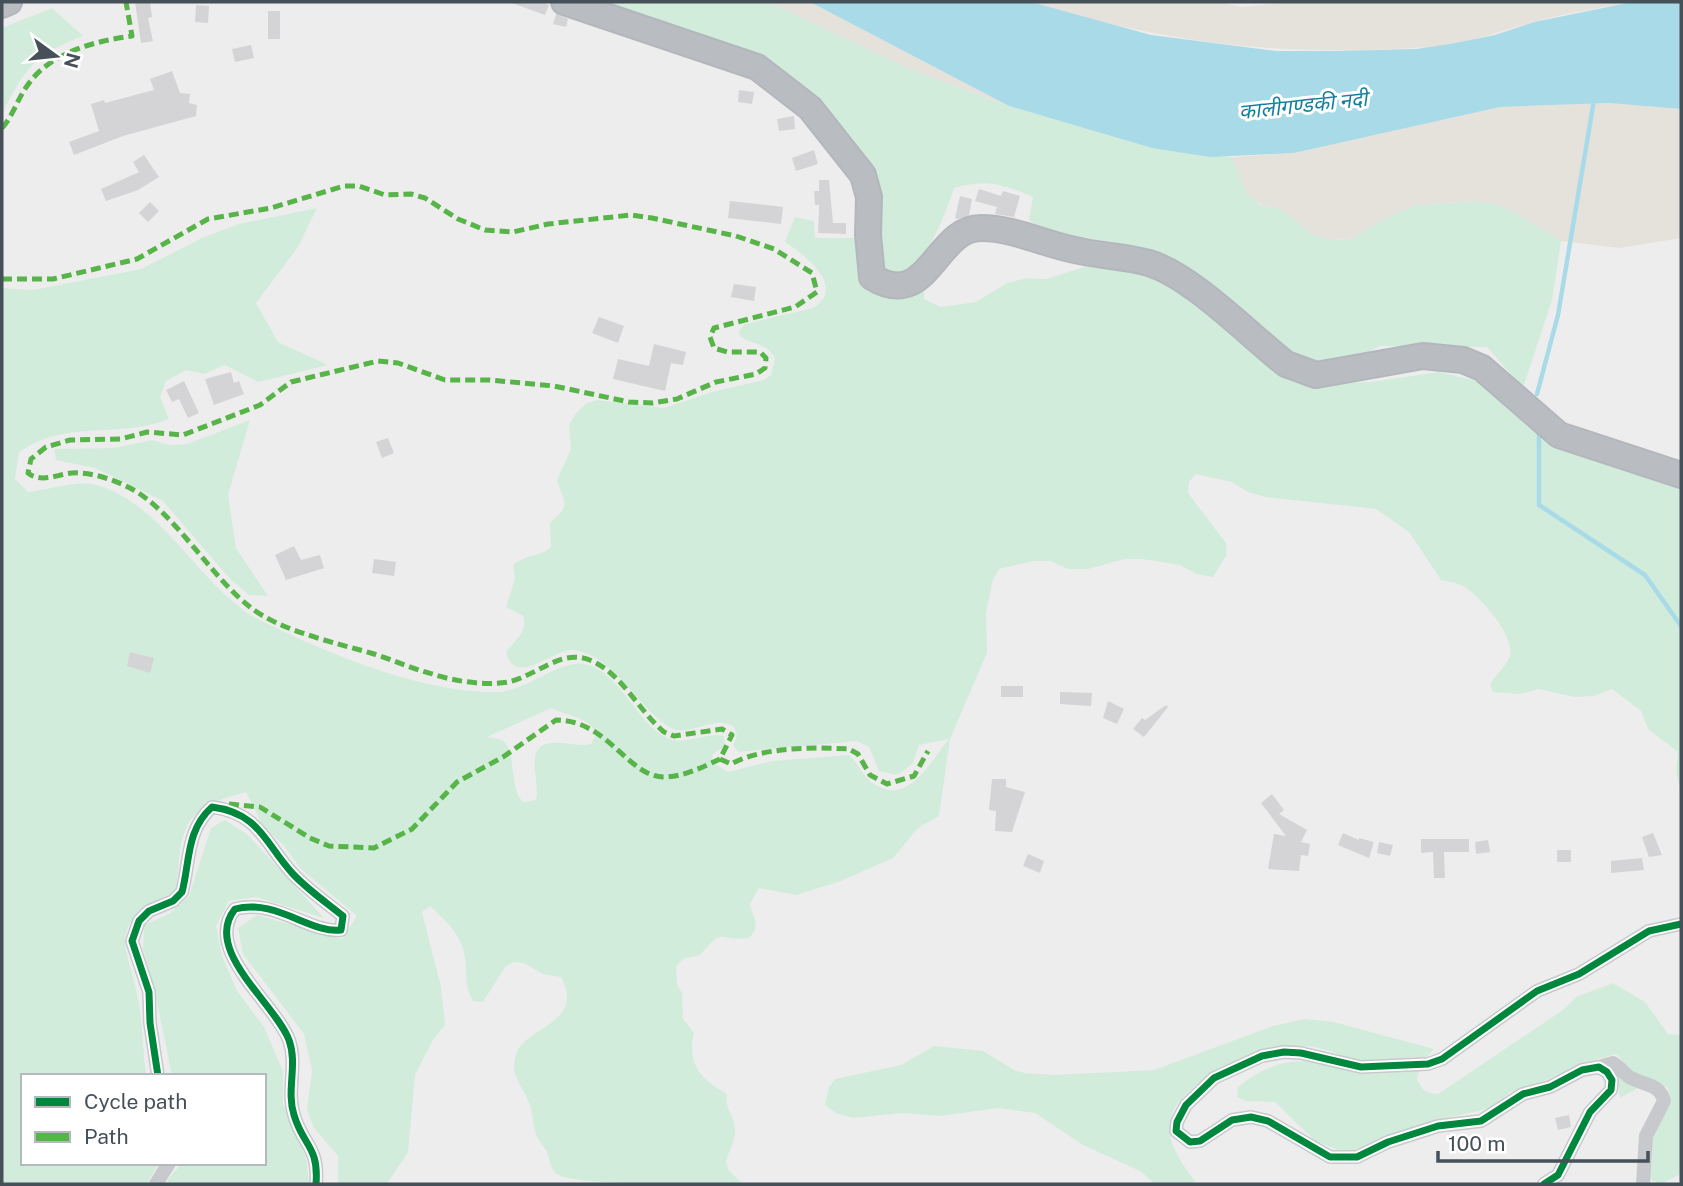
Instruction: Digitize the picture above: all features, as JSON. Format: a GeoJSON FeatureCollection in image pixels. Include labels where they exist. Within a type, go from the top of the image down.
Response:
{"type":"FeatureCollection","features":[{"type":"Feature","properties":{"kind":"highway"},"geometry":{"type":"LineString","coordinates":[[2,5],[9,2]]}},
{"type":"Feature","properties":{"kind":"highway"},"geometry":{"type":"LineString","coordinates":[[564,2],[757,67],[810,108],[863,175],[869,197],[868,234],[872,277],[885,285],[898,286],[921,276],[951,241],[964,231],[980,228],[1010,232],[1075,251],[1151,263],[1177,276],[1286,364],[1302,372],[1333,374],[1423,356],[1463,359],[1482,368],[1559,435],[1681,475]]}},
{"type":"Feature","properties":{"kind":"street"},"geometry":{"type":"LineString","coordinates":[[158,1074],[150,1023],[149,992],[133,951],[133,932],[149,911],[173,901],[182,892],[188,850],[196,828],[212,807],[223,809],[250,821],[263,832],[292,873],[343,916],[341,930],[331,931],[286,914],[244,906],[235,909],[227,924],[230,951],[240,970],[288,1037],[294,1060],[291,1090],[294,1115],[316,1157],[316,1184]]}},
{"type":"Feature","properties":{"kind":"street"},"geometry":{"type":"LineString","coordinates":[[1643,1184],[1646,1136],[1663,1097],[1657,1088],[1629,1077],[1613,1063],[1582,1070],[1550,1087],[1523,1094],[1481,1121],[1438,1126],[1348,1159],[1330,1157],[1268,1121],[1251,1117],[1223,1125],[1200,1142],[1190,1142],[1176,1131],[1177,1122],[1186,1105],[1214,1078],[1239,1064],[1284,1052],[1361,1067],[1428,1064],[1467,1042],[1488,1023],[1537,991],[1580,974],[1649,932],[1681,924]]}},
{"type":"Feature","properties":{"kind":"street"},"geometry":{"type":"LineString","coordinates":[[1544,1184],[1558,1175],[1590,1112],[1611,1090],[1612,1080],[1600,1067]]}},
{"type":"Feature","properties":{"kind":"street"},"geometry":{"type":"LineString","coordinates":[[156,1184],[168,1165]]}},
{"type":"Feature","properties":{"kind":"green space"},"geometry":{"type":"Polygon","coordinates":[[[597,2],[769,2],[912,70],[1009,106],[1152,148],[1232,157],[1248,194],[1262,206],[1281,209],[1312,234],[1331,240],[1352,239],[1385,218],[1416,205],[1477,201],[1495,204],[1514,212],[1561,241],[1552,300],[1523,388],[1487,347],[1380,346],[1358,358],[1327,366],[1300,362],[1164,259],[1077,238],[1048,234],[1029,220],[1033,197],[994,184],[954,188],[937,231],[920,257],[909,267],[896,273],[881,274],[873,188],[818,105],[796,81],[772,64],[597,2]]]}},
{"type":"Feature","properties":{"kind":"green space"},"geometry":{"type":"Polygon","coordinates":[[[52,8],[83,36],[53,49],[33,65],[17,85],[2,114],[2,28],[52,8]]]}},
{"type":"Feature","properties":{"kind":"green space"},"geometry":{"type":"Polygon","coordinates":[[[317,208],[298,247],[256,303],[278,342],[328,365],[258,382],[225,365],[204,374],[186,370],[166,381],[160,397],[169,419],[131,428],[74,432],[37,442],[19,452],[15,479],[28,492],[86,483],[113,491],[150,516],[213,583],[247,613],[309,643],[372,668],[436,685],[496,692],[519,687],[564,666],[585,664],[609,677],[646,721],[667,738],[681,740],[724,736],[725,746],[713,754],[712,762],[728,772],[772,761],[849,755],[874,784],[887,790],[898,790],[927,769],[949,739],[919,745],[913,763],[898,775],[879,771],[869,747],[857,741],[738,752],[733,745],[737,736],[734,727],[718,723],[686,730],[671,728],[647,708],[603,663],[590,655],[567,650],[537,664],[518,667],[511,663],[506,652],[524,626],[523,616],[506,607],[515,579],[513,565],[551,547],[550,523],[564,507],[557,480],[571,449],[569,425],[576,413],[587,403],[597,400],[664,408],[712,392],[764,380],[771,375],[775,358],[763,346],[740,336],[739,331],[745,324],[813,308],[823,300],[826,291],[819,272],[802,254],[785,242],[795,217],[814,221],[815,238],[855,238],[864,284],[871,289],[893,293],[924,286],[924,299],[941,307],[976,302],[1007,283],[1027,278],[1047,279],[1084,267],[1117,266],[1149,271],[1311,383],[1371,382],[1439,372],[1473,380],[1681,487],[1681,792],[1676,772],[1678,752],[1648,729],[1641,711],[1612,689],[1594,696],[1575,697],[1538,689],[1520,694],[1493,692],[1490,685],[1509,658],[1508,640],[1503,629],[1487,607],[1470,591],[1441,580],[1409,532],[1376,509],[1265,497],[1248,492],[1231,482],[1196,474],[1189,482],[1188,493],[1226,543],[1226,556],[1213,577],[1196,574],[1180,565],[1142,559],[1125,559],[1088,569],[1068,569],[1051,561],[1033,561],[999,569],[993,579],[986,613],[987,653],[950,739],[939,816],[918,828],[893,858],[841,881],[796,895],[759,888],[750,904],[756,925],[749,938],[718,937],[700,955],[683,959],[676,966],[677,984],[682,993],[683,1019],[694,1033],[694,1062],[703,1077],[727,1094],[735,1132],[726,1162],[729,1171],[743,1184],[617,1183],[571,1179],[555,1173],[547,1152],[537,1137],[531,1108],[517,1080],[514,1066],[518,1050],[524,1042],[561,1014],[566,1004],[567,992],[561,977],[543,974],[523,963],[513,962],[505,967],[483,1002],[473,1001],[467,985],[465,957],[460,941],[430,906],[422,912],[441,987],[445,1025],[433,1040],[415,1075],[408,1152],[387,1184],[338,1184],[338,1156],[314,1128],[307,1110],[312,1071],[304,1034],[243,954],[238,928],[257,915],[342,939],[357,916],[301,869],[284,846],[263,826],[246,792],[207,806],[196,814],[183,836],[176,891],[136,916],[128,928],[125,940],[140,1010],[146,1074],[21,1074],[21,1165],[158,1165],[147,1184],[2,1184],[2,288],[33,290],[141,269],[202,238],[239,224],[317,208]],[[551,708],[487,737],[501,740],[507,746],[518,795],[523,802],[536,800],[535,757],[543,745],[591,744],[596,735],[594,729],[578,718],[551,708]]]}},
{"type":"Feature","properties":{"kind":"green space"},"geometry":{"type":"Polygon","coordinates":[[[250,420],[228,495],[236,548],[268,596],[249,595],[230,579],[163,501],[95,468],[56,460],[54,449],[114,448],[152,440],[169,445],[187,444],[250,420]]]}},
{"type":"Feature","properties":{"kind":"green space"},"geometry":{"type":"Polygon","coordinates":[[[225,820],[248,835],[324,918],[256,897],[229,901],[216,926],[222,956],[237,991],[264,1027],[283,1071],[283,1104],[306,1157],[309,1184],[167,1184],[180,1165],[266,1165],[266,1074],[172,1074],[155,992],[143,949],[144,925],[169,914],[189,896],[211,828],[225,820]]]}},
{"type":"Feature","properties":{"kind":"green space"},"geometry":{"type":"Polygon","coordinates":[[[1613,983],[1645,1002],[1668,1034],[1681,1035],[1681,1174],[1661,1184],[1649,1179],[1650,1138],[1671,1104],[1668,1088],[1653,1080],[1620,1098],[1617,1078],[1621,1059],[1616,1054],[1584,1063],[1528,1088],[1510,1092],[1497,1105],[1441,1119],[1351,1151],[1341,1151],[1315,1141],[1275,1102],[1246,1101],[1237,1097],[1238,1087],[1253,1076],[1281,1064],[1309,1061],[1359,1063],[1313,1047],[1274,1049],[1229,1065],[1208,1077],[1190,1090],[1177,1106],[1170,1122],[1171,1138],[1187,1171],[1197,1184],[1155,1184],[1140,1171],[1083,1145],[1035,1113],[998,1108],[940,1116],[902,1113],[853,1118],[836,1113],[825,1105],[829,1087],[835,1079],[901,1065],[934,1046],[983,1051],[1016,1071],[1025,1073],[1054,1075],[1154,1070],[1273,1026],[1305,1019],[1334,1022],[1434,1049],[1423,1061],[1417,1078],[1424,1090],[1438,1094],[1563,1010],[1576,997],[1613,983]]]}},
{"type":"Feature","properties":{"kind":"sand"},"geometry":{"type":"Polygon","coordinates":[[[769,2],[810,2],[1009,106],[912,70],[769,2]]]}},
{"type":"Feature","properties":{"kind":"sand"},"geometry":{"type":"Polygon","coordinates":[[[1031,2],[1221,2],[1241,7],[1292,2],[1632,2],[1545,19],[1451,44],[1319,50],[1277,49],[1194,40],[1112,24],[1031,2]]]}},
{"type":"Feature","properties":{"kind":"sand"},"geometry":{"type":"Polygon","coordinates":[[[1609,103],[1681,109],[1681,238],[1620,248],[1561,241],[1514,212],[1495,204],[1477,201],[1416,205],[1385,218],[1352,239],[1331,240],[1312,234],[1281,209],[1263,206],[1247,194],[1232,157],[1294,153],[1500,107],[1609,103]]]}},
{"type":"Feature","properties":{"kind":"water","name":"कालीगण्डकी नदी"},"geometry":{"type":"Polygon","coordinates":[[[810,2],[1031,2],[1151,35],[1276,51],[1335,51],[1416,49],[1495,35],[1534,22],[1632,2],[1681,2],[1681,109],[1609,103],[1500,107],[1294,153],[1210,157],[1152,148],[1009,106],[810,2]]]}},
{"type":"Feature","properties":{"kind":"building"},"geometry":{"type":"Polygon","coordinates":[[[135,2],[150,2],[152,17],[148,18],[153,41],[141,43],[135,2]]]}},
{"type":"Feature","properties":{"kind":"building"},"geometry":{"type":"Polygon","coordinates":[[[541,2],[549,5],[545,15],[512,3],[541,2]]]}},
{"type":"Feature","properties":{"kind":"building"},"geometry":{"type":"Polygon","coordinates":[[[196,5],[209,6],[208,23],[195,22],[196,5]]]}},
{"type":"Feature","properties":{"kind":"building"},"geometry":{"type":"Polygon","coordinates":[[[268,11],[280,11],[280,39],[268,39],[268,11]]]}},
{"type":"Feature","properties":{"kind":"building"},"geometry":{"type":"Polygon","coordinates":[[[556,14],[568,19],[566,27],[553,24],[556,14]]]}},
{"type":"Feature","properties":{"kind":"building"},"geometry":{"type":"Polygon","coordinates":[[[251,45],[254,58],[235,62],[232,49],[251,45]]]}},
{"type":"Feature","properties":{"kind":"building"},"geometry":{"type":"Polygon","coordinates":[[[172,71],[180,93],[190,94],[189,103],[197,105],[196,116],[123,136],[74,155],[69,142],[99,131],[91,104],[154,90],[150,79],[172,71]]]}},
{"type":"Feature","properties":{"kind":"building"},"geometry":{"type":"Polygon","coordinates":[[[739,90],[754,92],[752,104],[738,102],[739,90]]]}},
{"type":"Feature","properties":{"kind":"building"},"geometry":{"type":"Polygon","coordinates":[[[794,116],[795,129],[779,131],[777,119],[794,116]]]}},
{"type":"Feature","properties":{"kind":"building"},"geometry":{"type":"Polygon","coordinates":[[[814,150],[818,164],[796,171],[792,158],[814,150]]]}},
{"type":"Feature","properties":{"kind":"building"},"geometry":{"type":"Polygon","coordinates":[[[144,155],[159,177],[138,190],[106,201],[101,189],[139,172],[133,162],[144,155]]]}},
{"type":"Feature","properties":{"kind":"building"},"geometry":{"type":"Polygon","coordinates":[[[819,180],[829,180],[833,223],[846,223],[846,234],[818,233],[819,205],[815,205],[814,191],[819,191],[819,180]]]}},
{"type":"Feature","properties":{"kind":"building"},"geometry":{"type":"Polygon","coordinates":[[[979,189],[1001,196],[1003,191],[1020,196],[1014,217],[995,214],[997,207],[975,201],[979,189]]]}},
{"type":"Feature","properties":{"kind":"building"},"geometry":{"type":"Polygon","coordinates":[[[960,196],[972,199],[969,216],[958,219],[955,218],[960,196]]]}},
{"type":"Feature","properties":{"kind":"building"},"geometry":{"type":"Polygon","coordinates":[[[730,201],[783,207],[781,224],[728,218],[730,201]]]}},
{"type":"Feature","properties":{"kind":"building"},"geometry":{"type":"Polygon","coordinates":[[[150,202],[159,211],[148,222],[139,213],[150,202]]]}},
{"type":"Feature","properties":{"kind":"building"},"geometry":{"type":"Polygon","coordinates":[[[734,284],[756,287],[754,301],[731,297],[734,284]]]}},
{"type":"Feature","properties":{"kind":"building"},"geometry":{"type":"Polygon","coordinates":[[[599,317],[624,326],[618,343],[592,333],[599,317]]]}},
{"type":"Feature","properties":{"kind":"building"},"geometry":{"type":"Polygon","coordinates":[[[654,344],[686,352],[683,365],[671,363],[665,391],[613,379],[618,359],[649,366],[654,344]]]}},
{"type":"Feature","properties":{"kind":"building"},"geometry":{"type":"Polygon","coordinates":[[[231,372],[234,383],[239,381],[244,394],[214,405],[205,379],[231,372]]]}},
{"type":"Feature","properties":{"kind":"building"},"geometry":{"type":"Polygon","coordinates":[[[184,381],[199,413],[188,418],[179,399],[172,402],[166,390],[184,381]]]}},
{"type":"Feature","properties":{"kind":"building"},"geometry":{"type":"Polygon","coordinates":[[[388,438],[394,453],[382,458],[376,442],[388,438]]]}},
{"type":"Feature","properties":{"kind":"building"},"geometry":{"type":"Polygon","coordinates":[[[294,546],[301,560],[320,555],[324,568],[286,580],[275,555],[294,546]]]}},
{"type":"Feature","properties":{"kind":"building"},"geometry":{"type":"Polygon","coordinates":[[[374,559],[396,562],[394,576],[372,573],[374,559]]]}},
{"type":"Feature","properties":{"kind":"building"},"geometry":{"type":"Polygon","coordinates":[[[130,652],[154,658],[150,673],[127,666],[130,652]]]}},
{"type":"Feature","properties":{"kind":"building"},"geometry":{"type":"Polygon","coordinates":[[[1001,686],[1023,686],[1023,697],[1001,697],[1001,686]]]}},
{"type":"Feature","properties":{"kind":"building"},"geometry":{"type":"Polygon","coordinates":[[[1060,692],[1092,693],[1091,706],[1060,704],[1060,692]]]}},
{"type":"Feature","properties":{"kind":"building"},"geometry":{"type":"Polygon","coordinates":[[[1108,701],[1124,709],[1117,724],[1103,718],[1108,701]]]}},
{"type":"Feature","properties":{"kind":"building"},"geometry":{"type":"Polygon","coordinates":[[[1166,705],[1168,707],[1144,737],[1133,729],[1142,718],[1145,720],[1166,705]]]}},
{"type":"Feature","properties":{"kind":"building"},"geometry":{"type":"Polygon","coordinates":[[[992,779],[1006,779],[1006,787],[1025,792],[1012,832],[995,831],[996,811],[989,810],[992,779]]]}},
{"type":"Feature","properties":{"kind":"building"},"geometry":{"type":"Polygon","coordinates":[[[1272,794],[1284,810],[1279,814],[1307,830],[1301,842],[1310,844],[1308,856],[1301,855],[1299,871],[1268,869],[1274,834],[1286,836],[1261,803],[1272,794]]]}},
{"type":"Feature","properties":{"kind":"building"},"geometry":{"type":"Polygon","coordinates":[[[1343,833],[1359,840],[1374,842],[1369,858],[1338,845],[1343,833]]]}},
{"type":"Feature","properties":{"kind":"building"},"geometry":{"type":"Polygon","coordinates":[[[1653,833],[1662,855],[1649,857],[1642,837],[1653,833]]]}},
{"type":"Feature","properties":{"kind":"building"},"geometry":{"type":"Polygon","coordinates":[[[1421,839],[1469,839],[1469,852],[1444,852],[1445,878],[1434,878],[1433,852],[1421,853],[1421,839]]]}},
{"type":"Feature","properties":{"kind":"building"},"geometry":{"type":"Polygon","coordinates":[[[1488,840],[1490,852],[1476,854],[1475,842],[1488,840]]]}},
{"type":"Feature","properties":{"kind":"building"},"geometry":{"type":"Polygon","coordinates":[[[1379,842],[1393,845],[1390,856],[1377,853],[1379,842]]]}},
{"type":"Feature","properties":{"kind":"building"},"geometry":{"type":"Polygon","coordinates":[[[1557,850],[1571,850],[1571,862],[1557,862],[1557,850]]]}},
{"type":"Feature","properties":{"kind":"building"},"geometry":{"type":"Polygon","coordinates":[[[1028,854],[1044,861],[1040,873],[1023,866],[1028,854]]]}},
{"type":"Feature","properties":{"kind":"building"},"geometry":{"type":"Polygon","coordinates":[[[1642,858],[1644,870],[1611,873],[1611,861],[1642,858]]]}},
{"type":"Feature","properties":{"kind":"building"},"geometry":{"type":"Polygon","coordinates":[[[1569,1115],[1571,1127],[1558,1130],[1555,1118],[1569,1115]]]}},
{"type":"Feature","properties":{"kind":"waterway"},"geometry":{"type":"LineString","coordinates":[[1537,394],[1558,315],[1594,100]]}},
{"type":"Feature","properties":{"kind":"waterway"},"geometry":{"type":"LineString","coordinates":[[1539,430],[1539,505],[1645,575],[1681,626]]}},
{"type":"Feature","properties":{"kind":"marked path"},"geometry":{"type":"LineString","coordinates":[[2,128],[27,86],[47,65],[88,45],[132,36],[126,2]]}},
{"type":"Feature","properties":{"kind":"marked path"},"geometry":{"type":"LineString","coordinates":[[2,279],[53,279],[137,259],[208,219],[271,208],[344,186],[359,186],[385,195],[411,194],[425,198],[458,219],[485,230],[513,232],[548,224],[631,215],[736,236],[774,249],[812,273],[817,292],[795,307],[714,328],[710,337],[714,348],[727,352],[760,352],[766,358],[765,368],[756,374],[716,382],[677,399],[652,403],[629,402],[554,386],[490,380],[445,380],[398,363],[378,361],[291,382],[260,405],[183,435],[147,432],[121,439],[70,440],[46,447],[31,459],[28,473],[40,478],[73,473],[86,474],[118,482],[146,498],[162,512],[235,594],[262,615],[309,635],[438,676],[478,683],[498,683],[519,679],[560,660],[581,658],[592,661],[612,675],[664,732],[674,736],[722,729],[732,735],[720,759],[731,764],[772,751],[804,748],[849,749],[858,754],[870,775],[887,784],[914,776],[928,751]]}},
{"type":"Feature","properties":{"kind":"marked path"},"geometry":{"type":"LineString","coordinates":[[229,804],[260,807],[310,838],[329,846],[374,848],[412,829],[457,782],[503,757],[556,720],[574,722],[590,729],[651,775],[678,775],[720,759]]}},
{"type":"Feature","properties":{"kind":"cycle path"},"geometry":{"type":"LineString","coordinates":[[158,1074],[150,1023],[149,992],[132,941],[139,921],[149,911],[173,901],[182,892],[193,836],[204,816],[212,807],[228,810],[251,823],[293,874],[343,916],[341,930],[329,930],[278,912],[250,907],[235,909],[227,925],[228,942],[234,959],[289,1040],[292,1059],[292,1106],[298,1125],[313,1154],[316,1184]]}},
{"type":"Feature","properties":{"kind":"cycle path"},"geometry":{"type":"LineString","coordinates":[[1544,1184],[1558,1175],[1590,1112],[1611,1090],[1612,1080],[1607,1072],[1599,1067],[1582,1070],[1550,1087],[1523,1094],[1481,1121],[1438,1126],[1388,1142],[1357,1157],[1330,1157],[1268,1121],[1251,1117],[1232,1120],[1200,1141],[1190,1142],[1176,1131],[1177,1122],[1186,1105],[1214,1078],[1262,1056],[1284,1052],[1301,1053],[1361,1067],[1428,1064],[1442,1059],[1537,991],[1579,974],[1649,931],[1681,924]]}}]}
